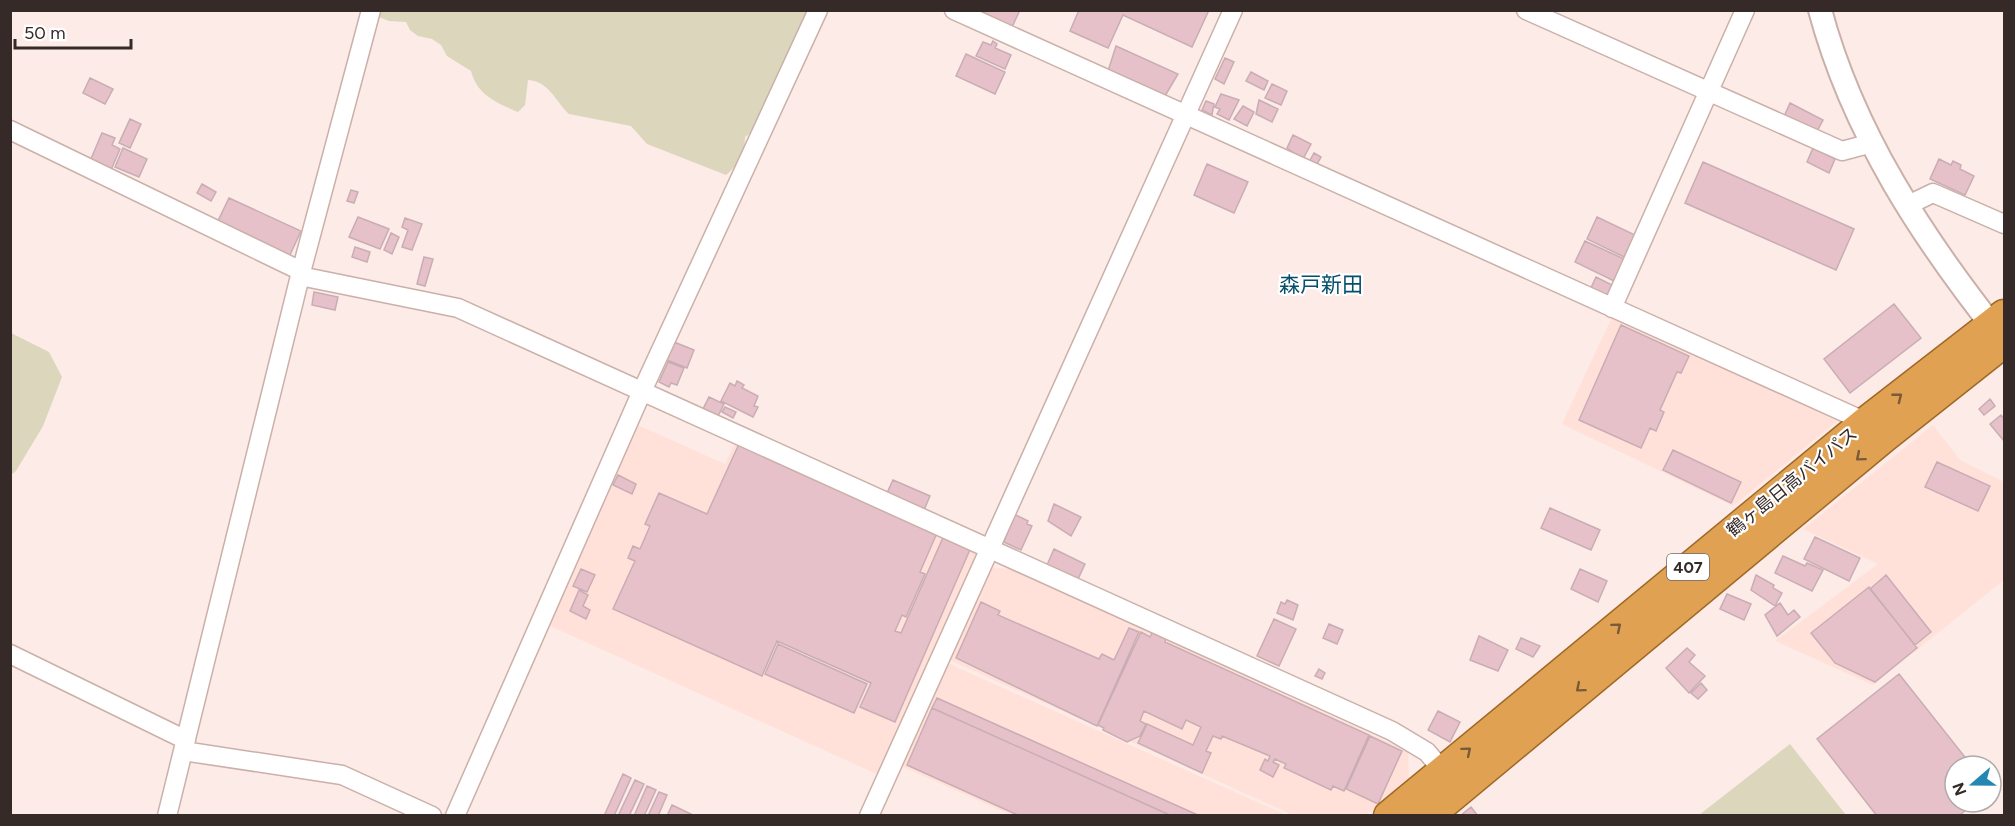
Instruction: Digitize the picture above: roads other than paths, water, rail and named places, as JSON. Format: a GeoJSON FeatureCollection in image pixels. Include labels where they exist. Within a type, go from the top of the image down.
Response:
{"type":"FeatureCollection","features":[{"type":"Feature","properties":{"kind":"highway","name":"鶴ヶ島日高バイパス"},"geometry":{"type":"LineString","coordinates":[[1428,816],[1451,779],[1866,422],[2001,331]]}},
{"type":"Feature","properties":{"kind":"highway","name":"鶴ヶ島日高バイパス"},"geometry":{"type":"LineString","coordinates":[[1389,816],[1451,779],[1884,436],[2001,331]]}},
{"type":"Feature","properties":{"kind":"street"},"geometry":{"type":"LineString","coordinates":[[167,816],[300,273],[371,10]]}},
{"type":"Feature","properties":{"kind":"street"},"geometry":{"type":"LineString","coordinates":[[455,816],[643,389],[818,10]]}},
{"type":"Feature","properties":{"kind":"street"},"geometry":{"type":"LineString","coordinates":[[954,10],[1866,422]]}},
{"type":"Feature","properties":{"kind":"street"},"geometry":{"type":"LineString","coordinates":[[869,816],[1233,10]]}},
{"type":"Feature","properties":{"kind":"street"},"geometry":{"type":"LineString","coordinates":[[1526,10],[1709,94],[1842,151],[1872,143]]}},
{"type":"Feature","properties":{"kind":"street"},"geometry":{"type":"LineString","coordinates":[[1612,308],[1745,10]]}},
{"type":"Feature","properties":{"kind":"street"},"geometry":{"type":"LineString","coordinates":[[1820,10],[1841,73],[1872,143],[1906,206],[2001,331]]}},
{"type":"Feature","properties":{"kind":"street"},"geometry":{"type":"LineString","coordinates":[[10,130],[300,273],[459,308],[643,389],[1392,730],[1427,753],[1451,779]]}},
{"type":"Feature","properties":{"kind":"street"},"geometry":{"type":"LineString","coordinates":[[1906,206],[1933,193],[2004,224]]}},
{"type":"Feature","properties":{"kind":"street"},"geometry":{"type":"LineString","coordinates":[[10,654],[184,745],[342,776],[432,816]]}},
{"type":"Feature","properties":{"kind":"district","name":"森戸新田"},"geometry":{"type":"Point","coordinates":[1321,284]}}]}
